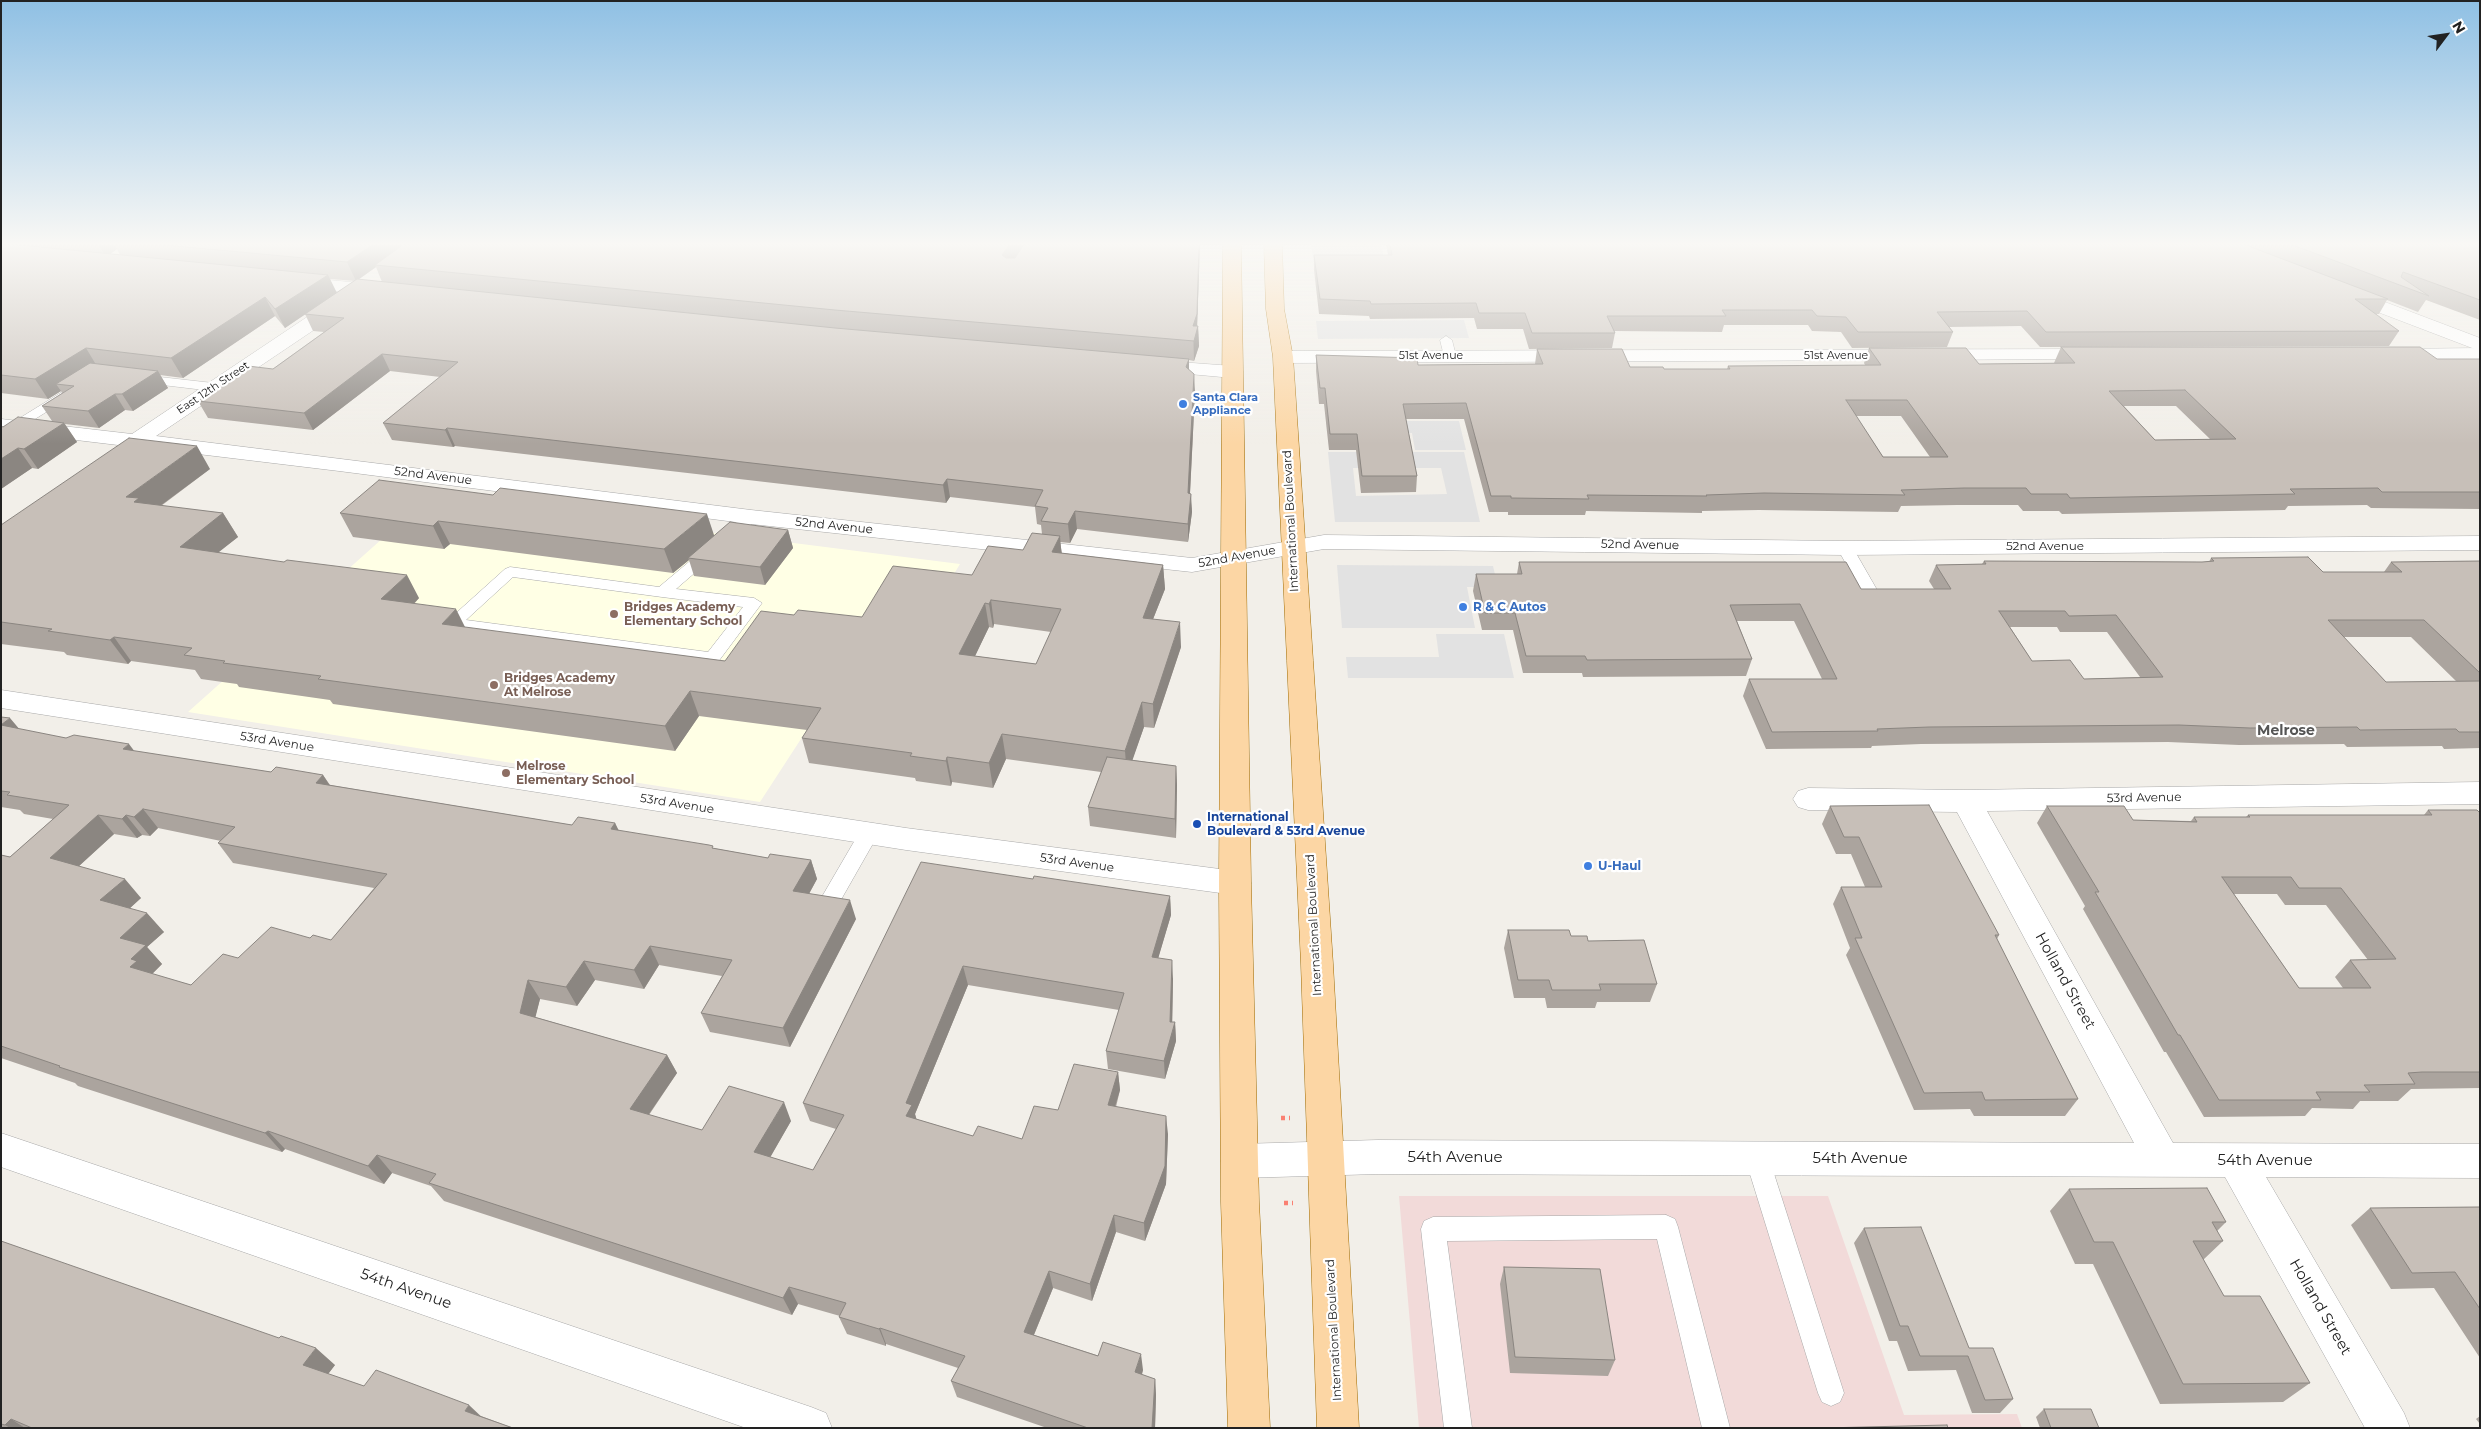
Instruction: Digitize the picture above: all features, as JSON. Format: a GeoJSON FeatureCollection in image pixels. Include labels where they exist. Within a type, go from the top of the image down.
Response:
{"type":"FeatureCollection","features":[{"type":"Feature","properties":{"kind":"main road"},"geometry":{"type":"LineString","coordinates":[[1233,311],[1235,883],[1240,1161],[1249,1428]]}},
{"type":"Feature","properties":{"kind":"main road","name":"International Boulevard"},"geometry":{"type":"LineString","coordinates":[[1275,311],[1283,357],[1317,964],[1338,1428]]}},
{"type":"Feature","properties":{"kind":"street","name":"East 12th Street"},"geometry":{"type":"LineString","coordinates":[[112,457],[329,311]]}},
{"type":"Feature","properties":{"kind":"street"},"geometry":{"type":"LineString","coordinates":[[2391,311],[2480,345]]}},
{"type":"Feature","properties":{"kind":"street","name":"51st Avenue"},"geometry":{"type":"LineString","coordinates":[[1283,357],[1448,348],[2116,355]]}},
{"type":"Feature","properties":{"kind":"street"},"geometry":{"type":"LineString","coordinates":[[2370,355],[2480,354]]}},
{"type":"Feature","properties":{"kind":"street"},"geometry":{"type":"LineString","coordinates":[[1132,365],[1233,372]]}},
{"type":"Feature","properties":{"kind":"street","name":"52nd Avenue"},"geometry":{"type":"LineString","coordinates":[[8,426],[135,440],[751,517],[1192,565],[1324,542],[1845,548],[2480,543]]}},
{"type":"Feature","properties":{"kind":"street","name":"53rd Avenue"},"geometry":{"type":"LineString","coordinates":[[1,699],[869,833],[1235,883]]}},
{"type":"Feature","properties":{"kind":"street","name":"53rd Avenue"},"geometry":{"type":"LineString","coordinates":[[1808,799],[1966,801],[2480,793]]}},
{"type":"Feature","properties":{"kind":"street","name":"Holland Street"},"geometry":{"type":"LineString","coordinates":[[1966,801],[2163,1160]]}},
{"type":"Feature","properties":{"kind":"street","name":"54th Avenue"},"geometry":{"type":"LineString","coordinates":[[1,1150],[716,1397],[811,1428]]}},
{"type":"Feature","properties":{"kind":"street","name":"54th Avenue"},"geometry":{"type":"LineString","coordinates":[[1240,1161],[1325,1159],[1757,1158],[2480,1161]]}},
{"type":"Feature","properties":{"kind":"street","name":"Holland Street"},"geometry":{"type":"LineString","coordinates":[[2236,1160],[2389,1428]]}},
{"type":"Feature","properties":{"kind":"lane"},"geometry":{"type":"LineString","coordinates":[[127,378],[213,388]]}},
{"type":"Feature","properties":{"kind":"lane"},"geometry":{"type":"LineString","coordinates":[[8,426],[73,390]]}},
{"type":"Feature","properties":{"kind":"lane"},"geometry":{"type":"LineString","coordinates":[[662,592],[754,603],[712,658],[453,623],[510,572],[662,592],[751,517]]}},
{"type":"Feature","properties":{"kind":"lane"},"geometry":{"type":"LineString","coordinates":[[1845,548],[1872,595]]}},
{"type":"Feature","properties":{"kind":"lane"},"geometry":{"type":"LineString","coordinates":[[827,906],[869,833]]}},
{"type":"Feature","properties":{"kind":"lane"},"geometry":{"type":"LineString","coordinates":[[1757,1158],[1832,1393]]}},
{"type":"Feature","properties":{"kind":"lane"},"geometry":{"type":"LineString","coordinates":[[1458,1428],[1434,1229],[1666,1227],[1716,1428]]}},
{"type":"Feature","properties":{"kind":"shaded area"},"geometry":{"type":"Polygon","coordinates":[[[1464,320],[1469,338],[1318,339],[1316,321],[1464,320]]]}},
{"type":"Feature","properties":{"kind":"shaded area"},"geometry":{"type":"Polygon","coordinates":[[[1326,421],[1459,421],[1466,450],[1415,450],[1412,433],[1327,433],[1326,421]]]}},
{"type":"Feature","properties":{"kind":"shaded area"},"geometry":{"type":"Polygon","coordinates":[[[1328,452],[1464,452],[1480,522],[1335,522],[1328,452]],[[1353,468],[1356,496],[1447,494],[1441,468],[1353,468]]]}},
{"type":"Feature","properties":{"kind":"shaded area","name":"Bridges Academy Elementary School"},"geometry":{"type":"Polygon","coordinates":[[[429,497],[960,564],[895,671],[849,665],[760,802],[188,712],[429,497]]]}},
{"type":"Feature","properties":{"kind":"shaded area"},"geometry":{"type":"Polygon","coordinates":[[[1337,565],[1493,566],[1498,587],[1467,587],[1475,628],[1342,628],[1337,565]]]}},
{"type":"Feature","properties":{"kind":"shaded area"},"geometry":{"type":"Polygon","coordinates":[[[1436,634],[1504,634],[1514,678],[1348,678],[1346,657],[1439,657],[1436,634]]]}},
{"type":"Feature","properties":{"kind":"shaded area"},"geometry":{"type":"Polygon","coordinates":[[[1399,1196],[1828,1196],[1904,1415],[2017,1414],[2022,1428],[1419,1428],[1399,1196]]]}},
{"type":"Feature","properties":{"kind":"building"},"geometry":{"type":"Polygon","coordinates":[[[1,311],[244,311],[171,358],[86,348],[35,379],[1,375],[1,311]]]}},
{"type":"Feature","properties":{"kind":"building"},"geometry":{"type":"Polygon","coordinates":[[[310,311],[666,311],[835,328],[1189,359],[1186,367],[1194,374],[1188,493],[1191,494],[1188,524],[1075,511],[1068,524],[1041,521],[1048,508],[1035,506],[1043,490],[947,479],[943,485],[447,428],[445,430],[383,423],[458,362],[382,354],[304,413],[198,401],[248,366],[273,369],[344,318],[305,314],[310,311]]]}},
{"type":"Feature","properties":{"kind":"building"},"geometry":{"type":"Polygon","coordinates":[[[843,311],[1197,311],[1193,326],[1198,326],[1194,341],[843,311]]]}},
{"type":"Feature","properties":{"kind":"building"},"geometry":{"type":"Polygon","coordinates":[[[1478,311],[1722,311],[1726,316],[1607,316],[1615,333],[1532,333],[1525,313],[1479,313],[1478,311]]]}},
{"type":"Feature","properties":{"kind":"building"},"geometry":{"type":"Polygon","coordinates":[[[1813,311],[2371,311],[2399,331],[2046,332],[2027,311],[1937,312],[1953,332],[1858,332],[1846,317],[1817,316],[1813,311]]]}},
{"type":"Feature","properties":{"kind":"building"},"geometry":{"type":"Polygon","coordinates":[[[2061,347],[2420,347],[2437,359],[2480,359],[2480,492],[2382,492],[2378,488],[2290,489],[2295,494],[2070,498],[2067,494],[2031,494],[2026,488],[1964,488],[1901,490],[1905,495],[1764,493],[1707,496],[1587,495],[1589,499],[1491,496],[1466,403],[1403,404],[1417,476],[1362,476],[1357,434],[1330,434],[1325,388],[1320,388],[1316,355],[1417,358],[1418,365],[1543,364],[1537,349],[1622,349],[1630,367],[1730,369],[1728,366],[1881,365],[1869,348],[1966,348],[1979,364],[2075,363],[2061,347]],[[2185,390],[2109,391],[2155,440],[2236,439],[2185,390]],[[1846,400],[1883,457],[1948,457],[1907,400],[1846,400]]]}},
{"type":"Feature","properties":{"kind":"building"},"geometry":{"type":"Polygon","coordinates":[[[90,363],[158,371],[122,394],[115,394],[88,411],[42,406],[74,386],[56,384],[90,363]]]}},
{"type":"Feature","properties":{"kind":"building"},"geometry":{"type":"Polygon","coordinates":[[[18,417],[64,423],[24,449],[18,448],[1,459],[1,426],[3,427],[18,417]]]}},
{"type":"Feature","properties":{"kind":"building"},"geometry":{"type":"Polygon","coordinates":[[[129,438],[197,446],[126,497],[139,498],[134,502],[223,513],[180,547],[284,562],[287,560],[407,575],[381,599],[456,609],[442,624],[725,661],[761,611],[794,615],[798,610],[862,617],[893,566],[972,575],[988,546],[1023,550],[1032,533],[1060,536],[1052,552],[1163,565],[1143,618],[1180,622],[1153,704],[1142,702],[1125,751],[1002,734],[989,763],[947,757],[946,761],[910,756],[912,753],[802,738],[821,708],[690,691],[665,726],[318,679],[321,676],[223,663],[225,661],[184,655],[192,648],[114,637],[110,640],[1,622],[1,525],[129,438]],[[991,600],[989,604],[985,603],[959,654],[1036,664],[1061,609],[991,600]]]}},
{"type":"Feature","properties":{"kind":"building"},"geometry":{"type":"Polygon","coordinates":[[[379,480],[493,495],[500,488],[707,514],[664,549],[438,521],[433,526],[340,513],[379,480]]]}},
{"type":"Feature","properties":{"kind":"building"},"geometry":{"type":"Polygon","coordinates":[[[730,522],[788,530],[760,567],[688,558],[730,522]]]}},
{"type":"Feature","properties":{"kind":"building"},"geometry":{"type":"Polygon","coordinates":[[[2308,557],[2323,572],[2402,572],[2391,562],[2480,561],[2480,673],[2424,620],[2328,620],[2386,682],[2480,681],[2480,732],[2459,732],[2456,729],[2360,730],[2357,727],[2250,728],[2179,725],[1929,727],[1877,729],[1878,731],[1772,732],[1749,679],[1837,679],[1800,604],[1730,605],[1752,659],[1587,660],[1585,656],[1526,656],[1515,613],[1485,613],[1476,574],[1522,574],[1519,562],[1846,562],[1861,589],[1951,589],[1936,565],[1986,564],[1984,561],[2214,561],[2211,558],[2308,557]],[[1999,611],[2032,661],[2070,660],[2084,679],[2163,677],[2116,615],[2069,616],[2065,611],[1999,611]]]}},
{"type":"Feature","properties":{"kind":"building"},"geometry":{"type":"Polygon","coordinates":[[[1,717],[10,718],[1,725],[1,717]]]}},
{"type":"Feature","properties":{"kind":"building"},"geometry":{"type":"Polygon","coordinates":[[[1,725],[66,738],[74,735],[129,744],[123,749],[271,772],[276,767],[323,775],[316,783],[572,825],[578,817],[615,823],[611,829],[709,845],[713,846],[712,848],[768,858],[770,854],[811,860],[793,891],[850,900],[783,1028],[701,1013],[732,960],[650,946],[634,970],[584,961],[566,987],[528,980],[520,1013],[667,1055],[630,1109],[702,1130],[729,1086],[784,1102],[754,1152],[813,1170],[844,1115],[803,1103],[921,862],[1033,879],[1034,876],[1170,896],[1152,957],[1172,960],[1170,1022],[1175,1022],[1164,1061],[1106,1051],[1124,993],[963,966],[906,1103],[912,1105],[906,1116],[973,1136],[978,1126],[1022,1139],[1034,1106],[1058,1110],[1074,1064],[1118,1072],[1108,1105],[1166,1116],[1165,1166],[1144,1223],[1114,1215],[1090,1284],[1049,1271],[1024,1332],[1098,1356],[1103,1342],[1141,1354],[1135,1372],[1155,1379],[1152,1428],[1088,1428],[951,1381],[965,1356],[880,1328],[839,1317],[846,1303],[789,1287],[783,1298],[429,1183],[436,1174],[377,1155],[368,1166],[268,1131],[265,1133],[59,1067],[1,1046],[1,855],[10,857],[69,805],[7,795],[10,792],[1,791],[1,725]],[[143,809],[134,817],[126,815],[122,819],[98,815],[50,858],[125,879],[100,900],[147,913],[120,938],[146,945],[131,959],[137,961],[130,967],[191,985],[223,954],[238,958],[271,927],[310,938],[313,935],[331,940],[387,874],[218,843],[235,827],[143,809]]]}},
{"type":"Feature","properties":{"kind":"building"},"geometry":{"type":"Polygon","coordinates":[[[1107,757],[1176,766],[1175,819],[1088,807],[1107,757]]]}},
{"type":"Feature","properties":{"kind":"building"},"geometry":{"type":"Polygon","coordinates":[[[1929,805],[1999,935],[1995,935],[2078,1099],[1985,1100],[1982,1092],[1924,1093],[1855,938],[1862,938],[1841,887],[1882,887],[1859,837],[1844,837],[1830,806],[1929,805]]]}},
{"type":"Feature","properties":{"kind":"building"},"geometry":{"type":"Polygon","coordinates":[[[2047,806],[2124,806],[2133,820],[2197,822],[2194,817],[2250,817],[2248,815],[2432,815],[2428,810],[2477,810],[2480,813],[2480,1072],[2408,1073],[2415,1084],[2364,1085],[2370,1092],[2316,1092],[2321,1100],[2219,1100],[2180,1035],[2178,1035],[2095,892],[2099,892],[2047,806]],[[2222,877],[2299,988],[2371,988],[2350,960],[2396,959],[2341,888],[2299,888],[2291,877],[2222,877]]]}},
{"type":"Feature","properties":{"kind":"building"},"geometry":{"type":"Polygon","coordinates":[[[1508,930],[1569,930],[1571,936],[1587,936],[1588,941],[1644,940],[1657,984],[1599,984],[1601,990],[1552,990],[1549,980],[1518,980],[1508,930]]]}},
{"type":"Feature","properties":{"kind":"building"},"geometry":{"type":"Polygon","coordinates":[[[2207,1188],[2226,1222],[2212,1222],[2223,1241],[2193,1241],[2224,1296],[2260,1296],[2310,1383],[2183,1384],[2113,1242],[2094,1242],[2069,1189],[2207,1188]]]}},
{"type":"Feature","properties":{"kind":"building"},"geometry":{"type":"Polygon","coordinates":[[[2480,1207],[2480,1309],[2455,1272],[2412,1273],[2370,1208],[2480,1207]]]}},
{"type":"Feature","properties":{"kind":"building"},"geometry":{"type":"Polygon","coordinates":[[[1921,1227],[1969,1348],[1993,1348],[2013,1399],[1985,1400],[1968,1356],[1920,1356],[1908,1326],[1900,1326],[1864,1228],[1921,1227]]]}},
{"type":"Feature","properties":{"kind":"building"},"geometry":{"type":"Polygon","coordinates":[[[1,1241],[279,1338],[281,1336],[316,1348],[303,1365],[364,1386],[376,1370],[469,1405],[465,1411],[513,1428],[32,1428],[11,1419],[5,1425],[1,1424],[1,1241]]]}},
{"type":"Feature","properties":{"kind":"building"},"geometry":{"type":"Polygon","coordinates":[[[1504,1267],[1600,1269],[1615,1360],[1515,1357],[1504,1267]]]}},
{"type":"Feature","properties":{"kind":"building"},"geometry":{"type":"Polygon","coordinates":[[[2044,1409],[2091,1409],[2099,1428],[2051,1428],[2044,1409]]]}},
{"type":"Feature","properties":{"kind":"building"},"geometry":{"type":"Polygon","coordinates":[[[1947,1425],[1948,1428],[1823,1428],[1947,1425]]]}},
{"type":"Feature","properties":{"kind":"place","name":"Santa Clara Appliance"},"geometry":{"type":"Point","coordinates":[1183,404]}},
{"type":"Feature","properties":{"kind":"place","name":"R & C Autos"},"geometry":{"type":"Point","coordinates":[1463,607]}},
{"type":"Feature","properties":{"kind":"place","name":"Bridges Academy Elementary School"},"geometry":{"type":"Point","coordinates":[614,614]}},
{"type":"Feature","properties":{"kind":"place","name":"Bridges Academy At Melrose"},"geometry":{"type":"Point","coordinates":[494,685]}},
{"type":"Feature","properties":{"kind":"place","name":"Melrose Elementary School"},"geometry":{"type":"Point","coordinates":[506,773]}},
{"type":"Feature","properties":{"kind":"place","name":"International Boulevard & 53rd Avenue"},"geometry":{"type":"Point","coordinates":[1197,824]}},
{"type":"Feature","properties":{"kind":"place","name":"U-Haul"},"geometry":{"type":"Point","coordinates":[1588,866]}},
{"type":"Feature","properties":{"kind":"district","name":"Melrose"},"geometry":{"type":"Point","coordinates":[2286,731]}}]}
